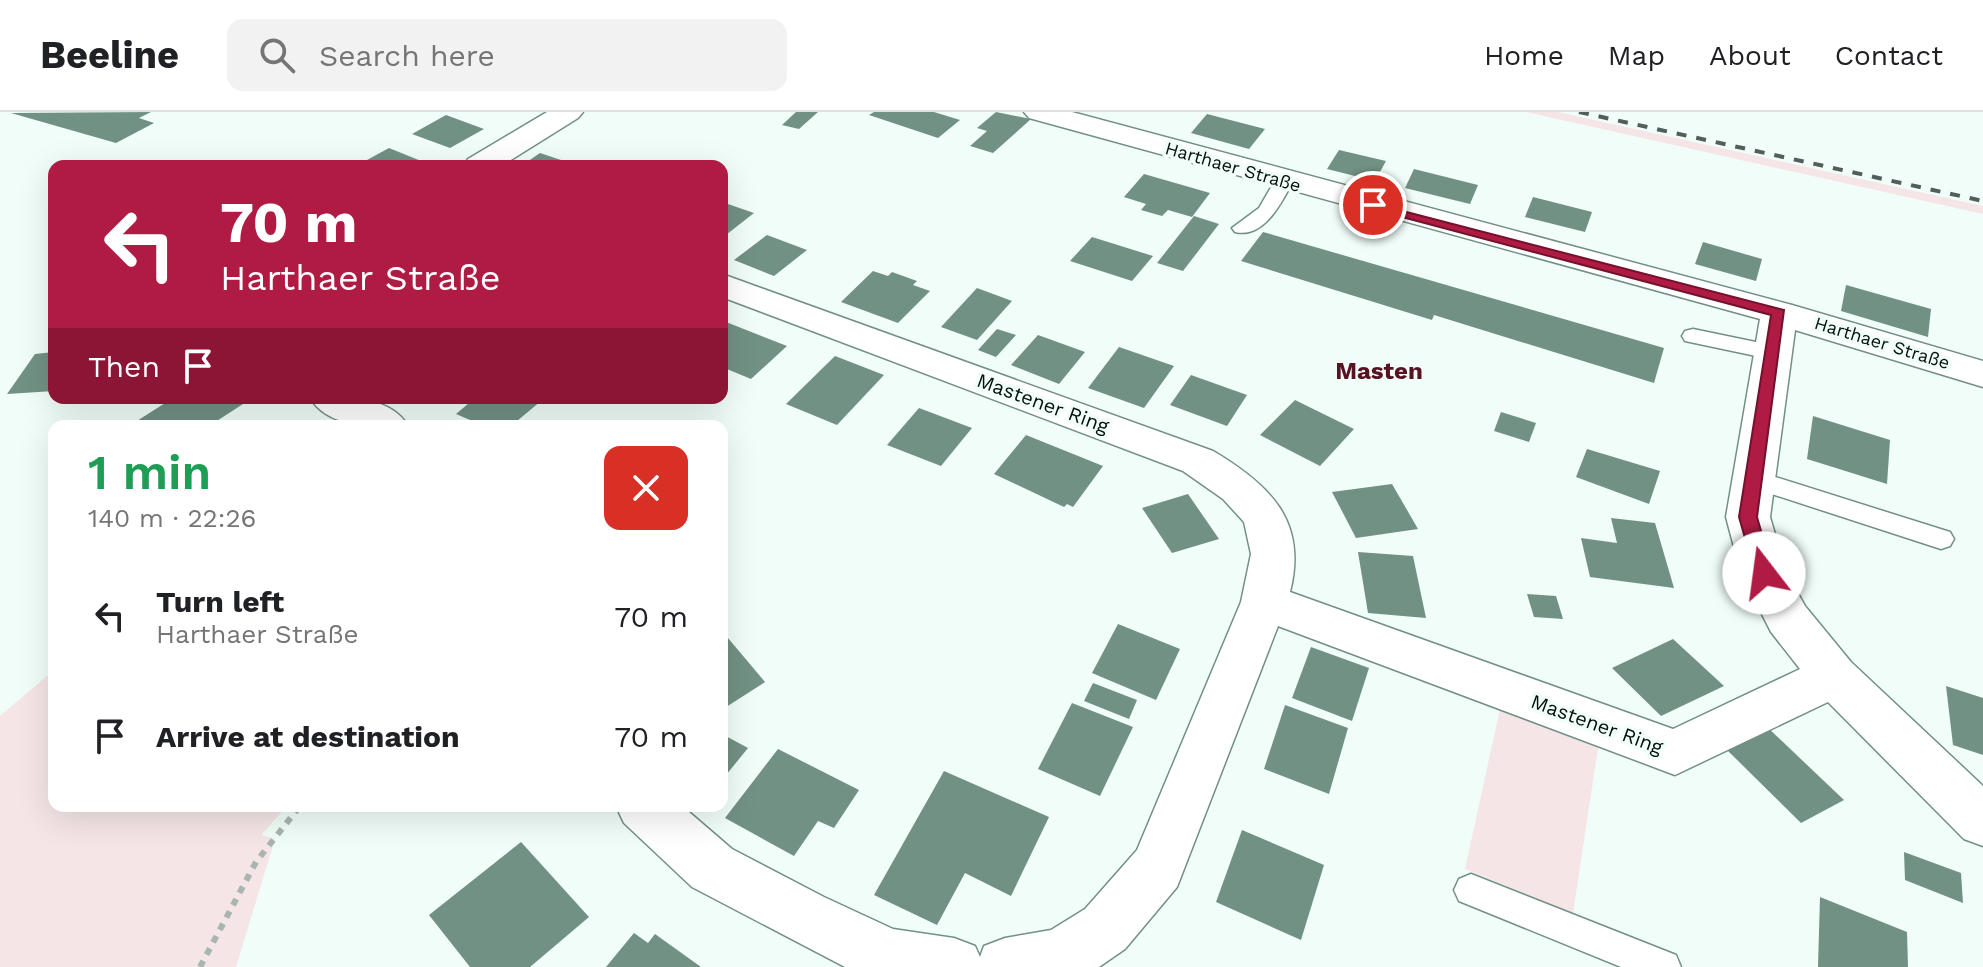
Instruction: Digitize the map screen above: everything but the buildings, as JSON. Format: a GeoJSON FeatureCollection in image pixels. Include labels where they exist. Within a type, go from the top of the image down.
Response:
{"type":"FeatureCollection","features":[{"type":"Feature","properties":{"kind":"street"},"geometry":{"type":"LineString","coordinates":[[489,160],[568,112]]}},
{"type":"Feature","properties":{"kind":"street","name":"Harthaer Straße"},"geometry":{"type":"LineString","coordinates":[[1039,112],[1284,181],[1777,333],[1983,374]]}},
{"type":"Feature","properties":{"kind":"street","name":"Mastener Ring"},"geometry":{"type":"LineString","coordinates":[[728,287],[1198,461],[1240,485],[1266,520],[1273,545],[1275,571],[1157,868],[1105,929],[1061,958],[1005,967]]}},
{"type":"Feature","properties":{"kind":"street"},"geometry":{"type":"LineString","coordinates":[[1777,333],[1748,517],[1764,573],[1788,619],[1834,676],[1983,821]]}},
{"type":"Feature","properties":{"kind":"street"},"geometry":{"type":"LineString","coordinates":[[342,404],[376,420]]}},
{"type":"Feature","properties":{"kind":"street","name":"Mastener Ring"},"geometry":{"type":"LineString","coordinates":[[1264,602],[1675,752],[1834,676]]}},
{"type":"Feature","properties":{"kind":"street"},"geometry":{"type":"LineString","coordinates":[[650,812],[712,868],[804,917],[890,958],[954,967]]}},
{"type":"Feature","properties":{"kind":"lane"},"geometry":{"type":"LineString","coordinates":[[1242,228],[1267,212],[1284,181]]}},
{"type":"Feature","properties":{"kind":"lane"},"geometry":{"type":"LineString","coordinates":[[1693,336],[1777,333]]}},
{"type":"Feature","properties":{"kind":"lane"},"geometry":{"type":"LineString","coordinates":[[1753,479],[1941,539]]}},
{"type":"Feature","properties":{"kind":"lane"},"geometry":{"type":"LineString","coordinates":[[1471,890],[1664,967]]}},
{"type":"Feature","properties":{"kind":"path"},"geometry":{"type":"LineString","coordinates":[[200,967],[248,873],[278,829],[294,812]]}},
{"type":"Feature","properties":{"kind":"shaded area"},"geometry":{"type":"Polygon","coordinates":[[[1526,112],[1558,112],[1983,206],[1983,214],[1526,112]]]}},
{"type":"Feature","properties":{"kind":"shaded area"},"geometry":{"type":"Polygon","coordinates":[[[48,675],[48,812],[282,812],[261,835],[275,839],[236,967],[0,967],[0,716],[48,675]]]}},
{"type":"Feature","properties":{"kind":"shaded area"},"geometry":{"type":"Polygon","coordinates":[[[1502,700],[1600,735],[1573,913],[1465,869],[1502,700]]]}},
{"type":"Feature","properties":{"kind":"railway"},"geometry":{"type":"LineString","coordinates":[[1579,112],[1983,201]]}},
{"type":"Feature","properties":{"kind":"district","name":"Masten"},"geometry":{"type":"Point","coordinates":[1379,371]}},
{"type":"Feature","properties":{"kind":"route"},"geometry":{"type":"LineString","coordinates":[[1373,205],[1779,313],[1748,517],[1764,573]]}}]}
